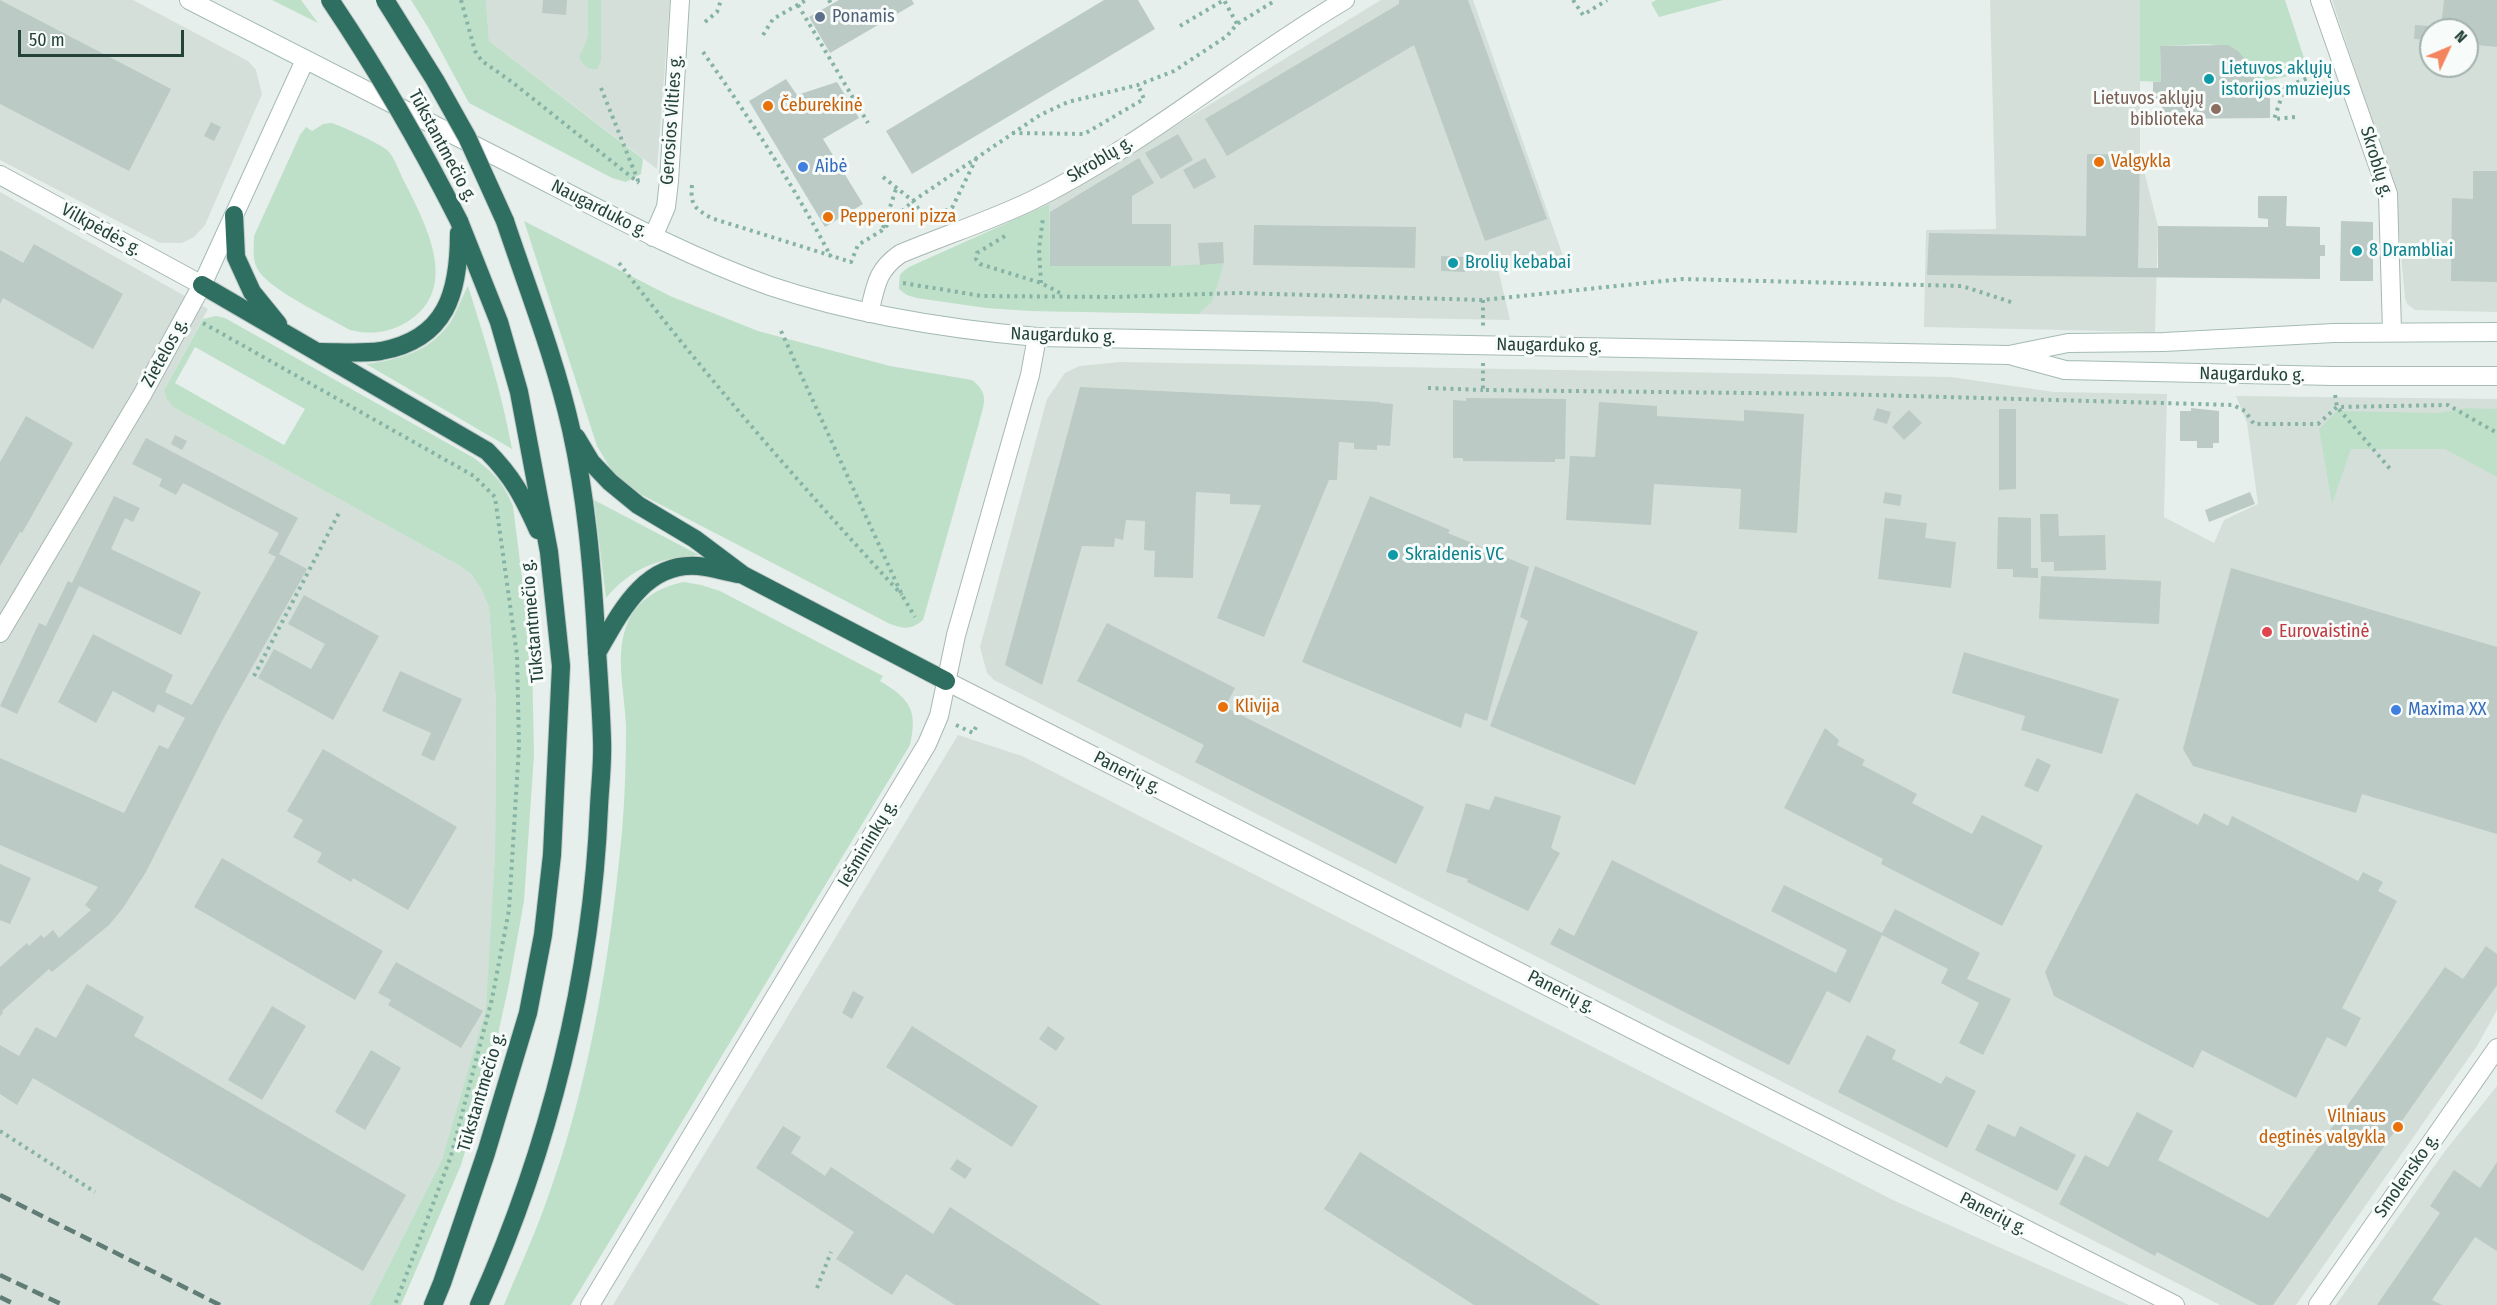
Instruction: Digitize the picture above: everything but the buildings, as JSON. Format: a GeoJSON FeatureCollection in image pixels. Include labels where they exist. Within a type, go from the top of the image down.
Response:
{"type":"FeatureCollection","features":[{"type":"Feature","properties":{"kind":"highway","name":"Tūkstantmečio g."},"geometry":{"type":"LineString","coordinates":[[330,0],[394,98],[424,151],[459,221],[499,322],[519,392],[549,552],[561,666],[552,855],[543,935],[524,1024],[486,1153],[433,1305]]}},
{"type":"Feature","properties":{"kind":"highway","name":"Tūkstantmečio g."},"geometry":{"type":"LineString","coordinates":[[385,0],[467,137],[505,221],[556,373],[571,430],[591,543],[602,742],[597,858],[587,937],[571,1026],[541,1142],[506,1245],[479,1305]]}},
{"type":"Feature","properties":{"kind":"highway"},"geometry":{"type":"LineString","coordinates":[[234,215],[236,257],[252,292],[285,333]]}},
{"type":"Feature","properties":{"kind":"highway"},"geometry":{"type":"LineString","coordinates":[[319,352],[381,351],[421,334],[437,322],[447,308],[459,267],[459,221]]}},
{"type":"Feature","properties":{"kind":"highway"},"geometry":{"type":"LineString","coordinates":[[202,285],[487,451],[507,471],[549,552]]}},
{"type":"Feature","properties":{"kind":"highway"},"geometry":{"type":"LineString","coordinates":[[571,430],[591,462],[610,483],[638,505],[695,539],[743,575],[946,681]]}},
{"type":"Feature","properties":{"kind":"highway"},"geometry":{"type":"LineString","coordinates":[[597,653],[628,601],[652,578],[672,569],[696,566],[743,575]]}},
{"type":"Feature","properties":{"kind":"street","name":"Naugarduko g."},"geometry":{"type":"LineString","coordinates":[[189,0],[653,237],[772,286],[869,313],[978,332],[1037,337],[2008,355],[2068,343],[2164,342],[2392,332],[2497,332]]}},
{"type":"Feature","properties":{"kind":"street","name":"Gerosios Vilties g."},"geometry":{"type":"LineString","coordinates":[[653,237],[666,207],[669,181],[680,0]]}},
{"type":"Feature","properties":{"kind":"street","name":"Skroblų g."},"geometry":{"type":"LineString","coordinates":[[869,313],[878,275],[887,263],[900,254],[1011,210],[1050,191],[1123,147],[1216,86],[1284,37],[1345,0]]}},
{"type":"Feature","properties":{"kind":"street","name":"Skroblų g."},"geometry":{"type":"LineString","coordinates":[[2319,0],[2388,194],[2392,332]]}},
{"type":"Feature","properties":{"kind":"street","name":"Zietelos g."},"geometry":{"type":"LineString","coordinates":[[0,633],[142,395],[202,285],[305,60]]}},
{"type":"Feature","properties":{"kind":"street","name":"Vilkpėdės g."},"geometry":{"type":"LineString","coordinates":[[0,175],[202,285]]}},
{"type":"Feature","properties":{"kind":"street","name":"Iešmininkų g."},"geometry":{"type":"LineString","coordinates":[[590,1305],[927,744],[939,717],[956,635],[1030,375],[1037,337]]}},
{"type":"Feature","properties":{"kind":"street","name":"Naugarduko g."},"geometry":{"type":"LineString","coordinates":[[2008,355],[2065,370],[2333,376],[2497,376]]}},
{"type":"Feature","properties":{"kind":"street","name":"Panerių g."},"geometry":{"type":"LineString","coordinates":[[946,681],[2175,1305]]}},
{"type":"Feature","properties":{"kind":"street","name":"Smolensko g."},"geometry":{"type":"LineString","coordinates":[[2318,1305],[2497,1048]]}},
{"type":"Feature","properties":{"kind":"path"},"geometry":{"type":"LineString","coordinates":[[461,0],[475,51],[482,61],[512,82],[639,183],[601,88]]}},
{"type":"Feature","properties":{"kind":"path"},"geometry":{"type":"LineString","coordinates":[[705,22],[717,12],[721,0]]}},
{"type":"Feature","properties":{"kind":"path"},"geometry":{"type":"LineString","coordinates":[[763,35],[773,20],[806,0]]}},
{"type":"Feature","properties":{"kind":"path"},"geometry":{"type":"LineString","coordinates":[[1180,26],[1224,0],[1237,24]]}},
{"type":"Feature","properties":{"kind":"path"},"geometry":{"type":"LineString","coordinates":[[692,185],[691,200],[697,209],[711,218],[831,258],[851,262],[858,246],[882,231],[913,201],[1040,115],[1068,102],[1138,85],[1174,71],[1227,36],[1237,24],[1276,0]]}},
{"type":"Feature","properties":{"kind":"path"},"geometry":{"type":"LineString","coordinates":[[1574,0],[1583,15],[1607,0]]}},
{"type":"Feature","properties":{"kind":"path"},"geometry":{"type":"LineString","coordinates":[[798,5],[868,123]]}},
{"type":"Feature","properties":{"kind":"path"},"geometry":{"type":"LineString","coordinates":[[703,52],[731,92],[817,230],[831,258]]}},
{"type":"Feature","properties":{"kind":"path"},"geometry":{"type":"LineString","coordinates":[[2295,117],[2274,119],[2285,87],[2316,75]]}},
{"type":"Feature","properties":{"kind":"path"},"geometry":{"type":"LineString","coordinates":[[1012,133],[1084,134],[1144,99],[1138,85]]}},
{"type":"Feature","properties":{"kind":"path"},"geometry":{"type":"LineString","coordinates":[[883,177],[913,201],[926,220],[952,208],[978,155]]}},
{"type":"Feature","properties":{"kind":"path"},"geometry":{"type":"LineString","coordinates":[[882,231],[897,186]]}},
{"type":"Feature","properties":{"kind":"path"},"geometry":{"type":"LineString","coordinates":[[1034,218],[1044,212],[1039,249],[1041,283]]}},
{"type":"Feature","properties":{"kind":"path"},"geometry":{"type":"LineString","coordinates":[[1006,236],[977,253],[975,259],[980,264],[1041,283],[1065,296]]}},
{"type":"Feature","properties":{"kind":"path"},"geometry":{"type":"LineString","coordinates":[[620,263],[673,333],[793,477],[902,595]]}},
{"type":"Feature","properties":{"kind":"path"},"geometry":{"type":"LineString","coordinates":[[903,283],[982,296],[1238,294],[1483,300],[1683,279],[1962,286],[2014,303]]}},
{"type":"Feature","properties":{"kind":"path"},"geometry":{"type":"LineString","coordinates":[[186,314],[474,476],[495,497],[517,655],[519,746],[509,910],[492,999],[450,1156],[395,1305]]}},
{"type":"Feature","properties":{"kind":"path"},"geometry":{"type":"LineString","coordinates":[[781,331],[902,595],[915,617]]}},
{"type":"Feature","properties":{"kind":"path"},"geometry":{"type":"LineString","coordinates":[[1428,388],[1483,390]]}},
{"type":"Feature","properties":{"kind":"path"},"geometry":{"type":"LineString","coordinates":[[1572,389],[2233,405],[2245,411],[2254,424],[2318,424],[2337,406],[2448,405],[2497,433]]}},
{"type":"Feature","properties":{"kind":"path"},"geometry":{"type":"LineString","coordinates":[[2337,406],[2391,470]]}},
{"type":"Feature","properties":{"kind":"path"},"geometry":{"type":"LineString","coordinates":[[254,676],[340,511]]}},
{"type":"Feature","properties":{"kind":"path"},"geometry":{"type":"LineString","coordinates":[[953,723],[973,733],[976,727]]}},
{"type":"Feature","properties":{"kind":"path"},"geometry":{"type":"LineString","coordinates":[[0,1131],[95,1192]]}},
{"type":"Feature","properties":{"kind":"path"},"geometry":{"type":"LineString","coordinates":[[817,1288],[831,1252]]}},
{"type":"Feature","properties":{"kind":"shaded area"},"geometry":{"type":"Polygon","coordinates":[[[0,0],[133,0],[248,61],[256,70],[262,94],[205,225],[194,237],[182,243],[160,243],[0,160],[0,0]]]}},
{"type":"Feature","properties":{"kind":"shaded area"},"geometry":{"type":"Polygon","coordinates":[[[486,0],[670,0],[657,169],[489,41],[486,0]]]}},
{"type":"Feature","properties":{"kind":"shaded area"},"geometry":{"type":"Polygon","coordinates":[[[1381,0],[1473,0],[1568,270],[1498,269],[1510,320],[1032,311],[987,308],[917,298],[899,289],[900,275],[904,270],[1039,209],[1381,0]]]}},
{"type":"Feature","properties":{"kind":"shaded area"},"geometry":{"type":"Polygon","coordinates":[[[1990,0],[2140,0],[2140,155],[2158,226],[2155,332],[1924,327],[1926,230],[1996,229],[1990,0]]]}},
{"type":"Feature","properties":{"kind":"shaded area"},"geometry":{"type":"Polygon","coordinates":[[[2332,0],[2497,0],[2497,312],[2415,310],[2407,304],[2395,189],[2332,0]]]}},
{"type":"Feature","properties":{"kind":"shaded area"},"geometry":{"type":"Polygon","coordinates":[[[0,192],[208,309],[164,390],[173,407],[460,566],[471,574],[481,589],[489,608],[496,702],[495,853],[487,1010],[442,1159],[369,1305],[0,1305],[0,192]]]}},
{"type":"Feature","properties":{"kind":"shaded area"},"geometry":{"type":"Polygon","coordinates":[[[1120,362],[1951,377],[2054,392],[2167,394],[2164,517],[2214,543],[2224,520],[2258,504],[2247,423],[2236,396],[2497,399],[2497,1010],[2477,1046],[2296,1305],[2220,1305],[994,680],[987,673],[980,647],[1047,399],[1065,373],[1079,366],[1120,362]]]}},
{"type":"Feature","properties":{"kind":"shaded area"},"geometry":{"type":"Polygon","coordinates":[[[958,735],[1022,756],[1895,1201],[2129,1305],[613,1305],[958,735]]]}},
{"type":"Feature","properties":{"kind":"shaded area"},"geometry":{"type":"Polygon","coordinates":[[[2497,1086],[2497,1305],[2336,1305],[2445,1151],[2497,1086]]]}},
{"type":"Feature","properties":{"kind":"green space"},"geometry":{"type":"Polygon","coordinates":[[[272,0],[301,0],[318,23],[272,0]]]}},
{"type":"Feature","properties":{"kind":"green space"},"geometry":{"type":"Polygon","coordinates":[[[411,0],[486,0],[489,41],[643,159],[641,174],[626,182],[612,178],[469,103],[411,0]]]}},
{"type":"Feature","properties":{"kind":"green space"},"geometry":{"type":"Polygon","coordinates":[[[588,0],[601,0],[601,61],[597,69],[586,67],[579,58],[588,37],[588,0]]]}},
{"type":"Feature","properties":{"kind":"green space"},"geometry":{"type":"Polygon","coordinates":[[[1656,0],[1723,0],[1659,17],[1651,3],[1656,0]]]}},
{"type":"Feature","properties":{"kind":"green space"},"geometry":{"type":"Polygon","coordinates":[[[2140,0],[2285,0],[2304,58],[2289,76],[2256,82],[2241,55],[2230,49],[2205,44],[2160,46],[2161,82],[2140,81],[2140,0]]]}},
{"type":"Feature","properties":{"kind":"green space"},"geometry":{"type":"Polygon","coordinates":[[[331,123],[360,135],[391,154],[429,237],[436,275],[432,292],[423,308],[407,322],[386,331],[372,333],[350,330],[273,285],[255,264],[254,236],[300,135],[306,127],[312,131],[323,124],[331,123]]]}},
{"type":"Feature","properties":{"kind":"green space"},"geometry":{"type":"Polygon","coordinates":[[[1049,204],[1050,266],[1171,266],[1224,263],[1212,302],[1198,314],[1032,311],[987,308],[917,298],[899,289],[900,275],[909,267],[1049,204]]]}},
{"type":"Feature","properties":{"kind":"green space"},"geometry":{"type":"Polygon","coordinates":[[[524,221],[670,296],[758,331],[890,366],[972,380],[978,385],[984,400],[983,410],[923,620],[907,628],[890,624],[642,495],[616,478],[597,446],[524,221]]]}},
{"type":"Feature","properties":{"kind":"green space"},"geometry":{"type":"Polygon","coordinates":[[[468,286],[498,387],[512,449],[366,364],[401,357],[432,342],[452,320],[468,286]]]}},
{"type":"Feature","properties":{"kind":"green space"},"geometry":{"type":"Polygon","coordinates":[[[216,316],[225,318],[474,458],[487,468],[506,490],[513,506],[532,657],[534,755],[524,901],[491,1066],[461,1165],[401,1305],[369,1305],[442,1159],[486,1010],[495,853],[496,702],[489,608],[481,589],[471,574],[460,566],[173,407],[164,390],[203,319],[216,316]],[[195,347],[175,383],[284,445],[305,409],[195,347]]]}},
{"type":"Feature","properties":{"kind":"green space"},"geometry":{"type":"Polygon","coordinates":[[[2466,408],[2497,409],[2497,477],[2445,449],[2351,449],[2332,504],[2319,429],[2337,411],[2440,413],[2466,408]]]}},
{"type":"Feature","properties":{"kind":"green space"},"geometry":{"type":"Polygon","coordinates":[[[594,500],[699,555],[648,566],[626,579],[606,598],[594,500]]]}},
{"type":"Feature","properties":{"kind":"green space"},"geometry":{"type":"Polygon","coordinates":[[[684,582],[720,591],[883,676],[880,681],[905,700],[912,714],[910,745],[571,1305],[504,1305],[560,1162],[585,1069],[604,975],[624,805],[626,726],[621,663],[623,639],[630,618],[641,603],[665,587],[684,582]]]}},
{"type":"Feature","properties":{"kind":"railway"},"geometry":{"type":"LineString","coordinates":[[0,1195],[220,1305]]}},
{"type":"Feature","properties":{"kind":"railway"},"geometry":{"type":"LineString","coordinates":[[0,1275],[63,1305]]}},
{"type":"Feature","properties":{"kind":"railway"},"geometry":{"type":"LineString","coordinates":[[0,1297],[16,1305]]}},
{"type":"Feature","properties":{"kind":"place","name":"Ponamis"},"geometry":{"type":"Point","coordinates":[820,17]}},
{"type":"Feature","properties":{"kind":"place","name":"Lietuvos aklųjų istorijos muziejus"},"geometry":{"type":"Point","coordinates":[2209,79]}},
{"type":"Feature","properties":{"kind":"place","name":"Čeburekinė"},"geometry":{"type":"Point","coordinates":[768,106]}},
{"type":"Feature","properties":{"kind":"place","name":"Lietuvos aklųjų biblioteka"},"geometry":{"type":"Point","coordinates":[2216,109]}},
{"type":"Feature","properties":{"kind":"place","name":"Valgykla"},"geometry":{"type":"Point","coordinates":[2099,162]}},
{"type":"Feature","properties":{"kind":"place","name":"Aibė"},"geometry":{"type":"Point","coordinates":[803,167]}},
{"type":"Feature","properties":{"kind":"place","name":"Pepperoni pizza"},"geometry":{"type":"Point","coordinates":[828,217]}},
{"type":"Feature","properties":{"kind":"place","name":"8 Drambliai"},"geometry":{"type":"Point","coordinates":[2357,251]}},
{"type":"Feature","properties":{"kind":"place","name":"Brolių kebabai"},"geometry":{"type":"Point","coordinates":[1453,263]}},
{"type":"Feature","properties":{"kind":"place","name":"Skraidenis VC"},"geometry":{"type":"Point","coordinates":[1393,555]}},
{"type":"Feature","properties":{"kind":"place","name":"Eurovaistinė"},"geometry":{"type":"Point","coordinates":[2267,632]}},
{"type":"Feature","properties":{"kind":"place","name":"Klivija"},"geometry":{"type":"Point","coordinates":[1223,707]}},
{"type":"Feature","properties":{"kind":"place","name":"Maxima XX"},"geometry":{"type":"Point","coordinates":[2396,710]}},
{"type":"Feature","properties":{"kind":"place","name":"Vilniaus degtinės valgykla"},"geometry":{"type":"Point","coordinates":[2398,1127]}}]}
